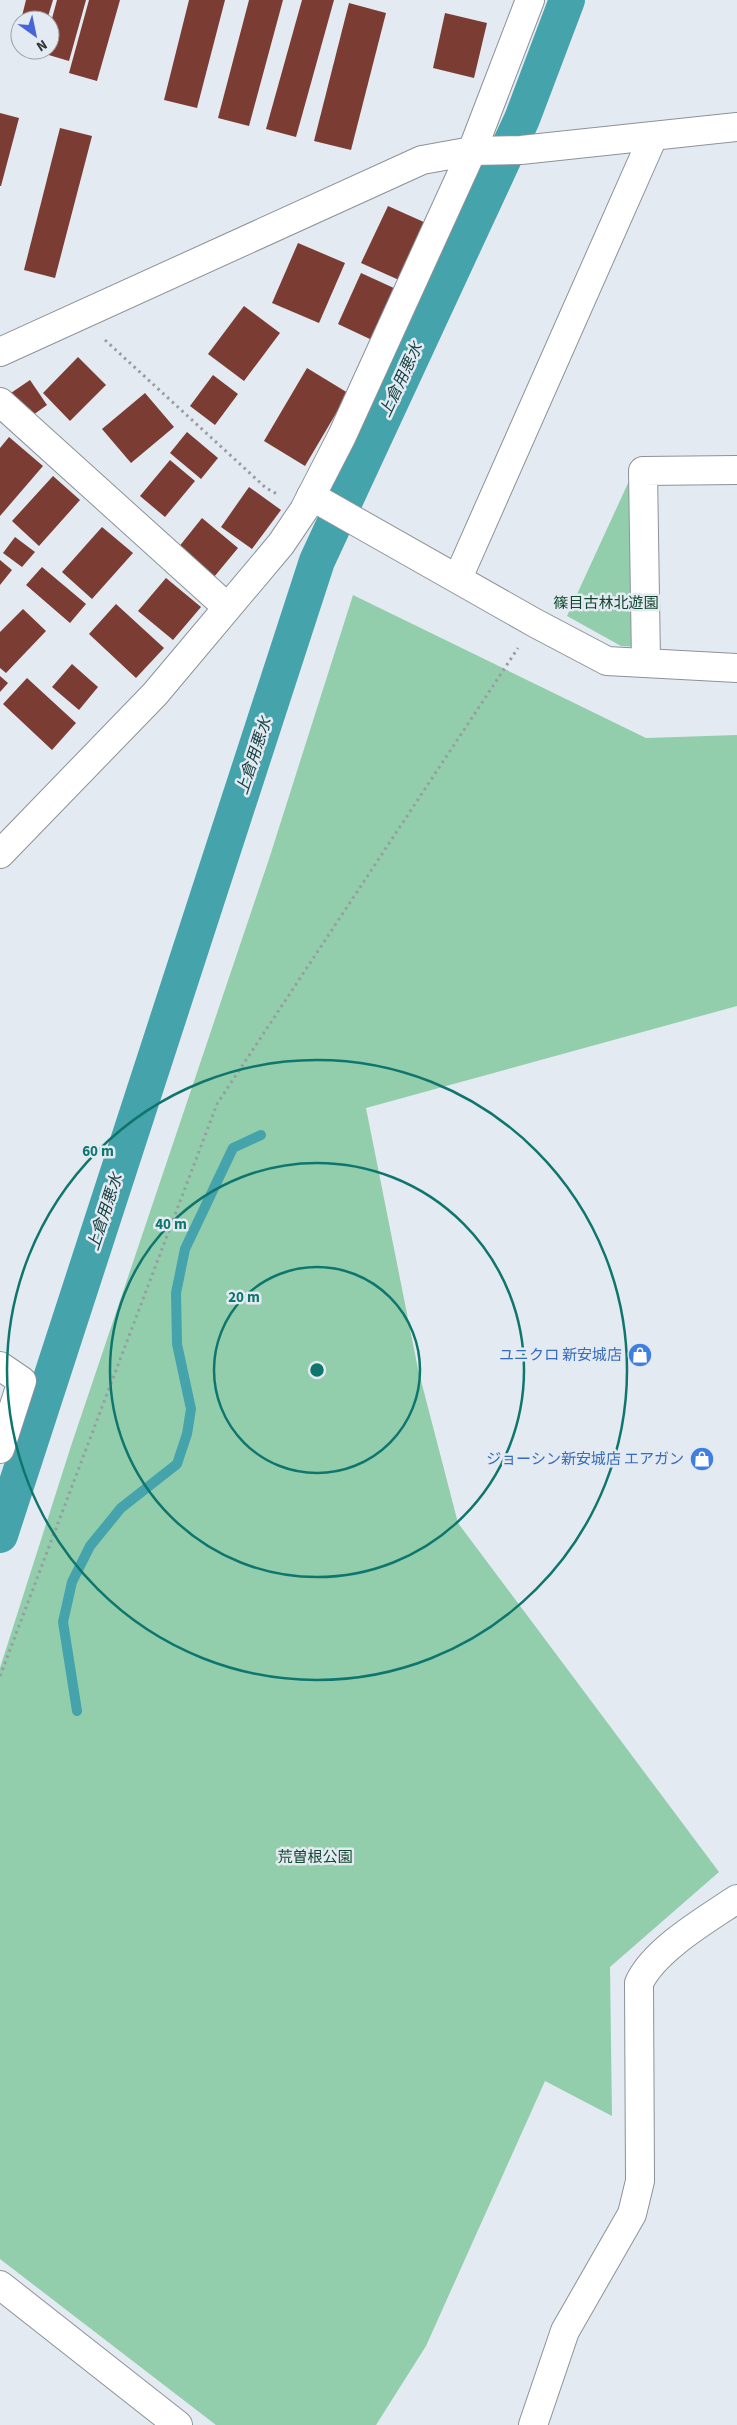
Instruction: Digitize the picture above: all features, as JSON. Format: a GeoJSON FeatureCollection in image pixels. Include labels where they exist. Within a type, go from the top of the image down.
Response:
{"type":"FeatureCollection","features":[{"type":"Feature","properties":{"kind":"street"},"geometry":{"type":"LineString","coordinates":[[0,854],[155,694],[281,544],[308,503],[342,436],[472,151],[530,0]]}},
{"type":"Feature","properties":{"kind":"street"},"geometry":{"type":"LineString","coordinates":[[0,352],[422,160],[472,151],[521,150],[737,127]]}},
{"type":"Feature","properties":{"kind":"street"},"geometry":{"type":"LineString","coordinates":[[458,578],[653,137]]}},
{"type":"Feature","properties":{"kind":"street"},"geometry":{"type":"LineString","coordinates":[[0,402],[227,607]]}},
{"type":"Feature","properties":{"kind":"street"},"geometry":{"type":"LineString","coordinates":[[646,662],[643,472],[737,470]]}},
{"type":"Feature","properties":{"kind":"street"},"geometry":{"type":"LineString","coordinates":[[308,503],[361,522],[535,623],[607,661],[737,668]]}},
{"type":"Feature","properties":{"kind":"street"},"geometry":{"type":"LineString","coordinates":[[0,1366],[22,1381],[0,1449]]}},
{"type":"Feature","properties":{"kind":"street"},"geometry":{"type":"LineString","coordinates":[[533,2425],[565,2331],[632,2214],[640,2181],[639,1983],[644,1971],[670,1948],[737,1899]]}},
{"type":"Feature","properties":{"kind":"street"},"geometry":{"type":"LineString","coordinates":[[0,2285],[178,2425]]}},
{"type":"Feature","properties":{"kind":"path"},"geometry":{"type":"LineString","coordinates":[[79,316],[266,488],[308,503]]}},
{"type":"Feature","properties":{"kind":"path"},"geometry":{"type":"LineString","coordinates":[[0,1676],[217,1104],[535,623]]}},
{"type":"Feature","properties":{"kind":"green space","name":"篠目古林北遊園"},"geometry":{"type":"Polygon","coordinates":[[[629,481],[638,647],[621,646],[567,616],[629,481]]]}},
{"type":"Feature","properties":{"kind":"green space","name":"荒曽根公園"},"geometry":{"type":"Polygon","coordinates":[[[353,595],[646,738],[737,735],[737,1006],[366,1108],[418,1369],[458,1523],[719,1872],[610,1967],[612,2116],[545,2081],[426,2346],[376,2425],[216,2425],[0,2259],[0,1668],[71,1446],[270,856],[353,595]]]}},
{"type":"Feature","properties":{"kind":"building"},"geometry":{"type":"Polygon","coordinates":[[[26,0],[53,0],[50,10],[24,10],[26,0]]]}},
{"type":"Feature","properties":{"kind":"building"},"geometry":{"type":"Polygon","coordinates":[[[57,0],[86,0],[69,61],[60,58],[60,10],[54,10],[57,0]]]}},
{"type":"Feature","properties":{"kind":"building"},"geometry":{"type":"Polygon","coordinates":[[[89,0],[120,0],[97,81],[69,73],[89,0]]]}},
{"type":"Feature","properties":{"kind":"building"},"geometry":{"type":"Polygon","coordinates":[[[189,0],[225,0],[197,108],[164,100],[189,0]]]}},
{"type":"Feature","properties":{"kind":"building"},"geometry":{"type":"Polygon","coordinates":[[[249,0],[283,0],[249,126],[218,118],[249,0]]]}},
{"type":"Feature","properties":{"kind":"building"},"geometry":{"type":"Polygon","coordinates":[[[302,0],[334,0],[296,137],[266,129],[302,0]]]}},
{"type":"Feature","properties":{"kind":"building"},"geometry":{"type":"Polygon","coordinates":[[[349,3],[386,13],[351,150],[314,141],[349,3]]]}},
{"type":"Feature","properties":{"kind":"building"},"geometry":{"type":"Polygon","coordinates":[[[445,13],[487,23],[474,78],[433,68],[445,13]]]}},
{"type":"Feature","properties":{"kind":"building"},"geometry":{"type":"Polygon","coordinates":[[[0,113],[19,118],[1,186],[0,186],[0,113]]]}},
{"type":"Feature","properties":{"kind":"building"},"geometry":{"type":"Polygon","coordinates":[[[60,128],[92,136],[55,278],[24,270],[60,128]]]}},
{"type":"Feature","properties":{"kind":"building"},"geometry":{"type":"Polygon","coordinates":[[[388,206],[426,223],[399,280],[361,263],[388,206]]]}},
{"type":"Feature","properties":{"kind":"building"},"geometry":{"type":"Polygon","coordinates":[[[298,243],[345,263],[319,323],[272,303],[298,243]]]}},
{"type":"Feature","properties":{"kind":"building"},"geometry":{"type":"Polygon","coordinates":[[[361,273],[396,289],[372,340],[338,324],[361,273]]]}},
{"type":"Feature","properties":{"kind":"building"},"geometry":{"type":"Polygon","coordinates":[[[244,306],[280,333],[244,381],[208,354],[244,306]]]}},
{"type":"Feature","properties":{"kind":"building"},"geometry":{"type":"Polygon","coordinates":[[[78,357],[106,385],[70,421],[43,393],[78,357]]]}},
{"type":"Feature","properties":{"kind":"building"},"geometry":{"type":"Polygon","coordinates":[[[307,368],[348,393],[305,466],[264,441],[307,368]]]}},
{"type":"Feature","properties":{"kind":"building"},"geometry":{"type":"Polygon","coordinates":[[[213,375],[238,394],[215,425],[190,406],[213,375]]]}},
{"type":"Feature","properties":{"kind":"building"},"geometry":{"type":"Polygon","coordinates":[[[30,380],[47,405],[26,420],[8,395],[30,380]]]}},
{"type":"Feature","properties":{"kind":"building"},"geometry":{"type":"Polygon","coordinates":[[[145,393],[174,427],[131,463],[102,429],[145,393]]]}},
{"type":"Feature","properties":{"kind":"building"},"geometry":{"type":"Polygon","coordinates":[[[187,432],[218,458],[201,479],[170,453],[187,432]]]}},
{"type":"Feature","properties":{"kind":"building"},"geometry":{"type":"Polygon","coordinates":[[[9,437],[43,466],[0,516],[0,448],[9,437]]]}},
{"type":"Feature","properties":{"kind":"building"},"geometry":{"type":"Polygon","coordinates":[[[170,460],[195,481],[165,517],[140,496],[170,460]]]}},
{"type":"Feature","properties":{"kind":"building"},"geometry":{"type":"Polygon","coordinates":[[[53,476],[80,500],[39,546],[12,521],[53,476]]]}},
{"type":"Feature","properties":{"kind":"building"},"geometry":{"type":"Polygon","coordinates":[[[249,487],[281,510],[252,549],[221,527],[249,487]]]}},
{"type":"Feature","properties":{"kind":"building"},"geometry":{"type":"Polygon","coordinates":[[[202,518],[238,548],[214,577],[178,548],[202,518]]]}},
{"type":"Feature","properties":{"kind":"building"},"geometry":{"type":"Polygon","coordinates":[[[102,527],[133,553],[92,599],[62,572],[102,527]]]}},
{"type":"Feature","properties":{"kind":"building"},"geometry":{"type":"Polygon","coordinates":[[[15,537],[35,552],[22,567],[3,553],[15,537]]]}},
{"type":"Feature","properties":{"kind":"building"},"geometry":{"type":"Polygon","coordinates":[[[0,560],[12,570],[0,585],[0,560]]]}},
{"type":"Feature","properties":{"kind":"building"},"geometry":{"type":"Polygon","coordinates":[[[42,567],[86,604],[70,623],[26,585],[42,567]]]}},
{"type":"Feature","properties":{"kind":"building"},"geometry":{"type":"Polygon","coordinates":[[[166,578],[201,607],[173,640],[138,611],[166,578]]]}},
{"type":"Feature","properties":{"kind":"building"},"geometry":{"type":"Polygon","coordinates":[[[116,604],[164,648],[136,678],[89,634],[116,604]]]}},
{"type":"Feature","properties":{"kind":"building"},"geometry":{"type":"Polygon","coordinates":[[[23,609],[46,631],[6,673],[0,668],[0,632],[23,609]]]}},
{"type":"Feature","properties":{"kind":"building"},"geometry":{"type":"Polygon","coordinates":[[[72,664],[98,687],[79,710],[52,687],[72,664]]]}},
{"type":"Feature","properties":{"kind":"building"},"geometry":{"type":"Polygon","coordinates":[[[0,676],[8,683],[0,692],[0,676]]]}},
{"type":"Feature","properties":{"kind":"building"},"geometry":{"type":"Polygon","coordinates":[[[27,678],[76,723],[52,750],[3,704],[27,678]]]}},
{"type":"Feature","properties":{"kind":"waterway","name":"上倉用悪水"},"geometry":{"type":"LineString","coordinates":[[0,1535],[317,561],[522,119],[567,0]]}},
{"type":"Feature","properties":{"kind":"waterway"},"geometry":{"type":"LineString","coordinates":[[77,1711],[63,1622],[72,1582],[90,1546],[121,1508],[177,1464],[187,1434],[191,1409],[177,1344],[176,1293],[185,1249],[233,1148],[261,1135]]}},
{"type":"Feature","properties":{"kind":"place","name":"ユニクロ 新安城店"},"geometry":{"type":"Point","coordinates":[640,1355]}},
{"type":"Feature","properties":{"kind":"place","name":"ジョーシン新安城店 エアガン"},"geometry":{"type":"Point","coordinates":[702,1459]}}]}
